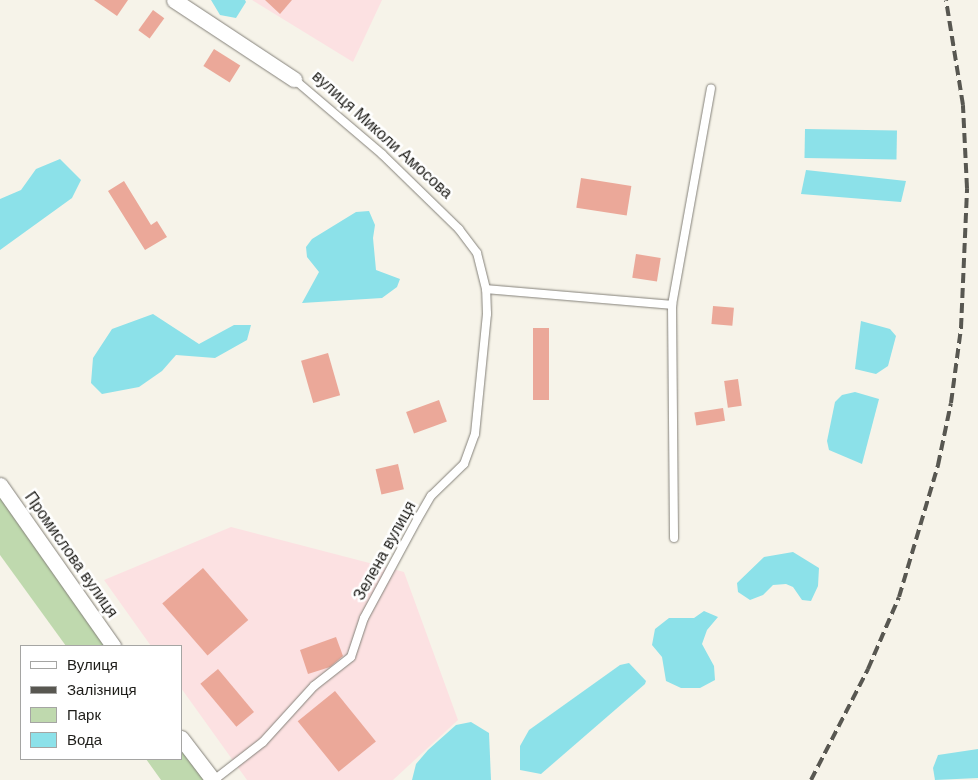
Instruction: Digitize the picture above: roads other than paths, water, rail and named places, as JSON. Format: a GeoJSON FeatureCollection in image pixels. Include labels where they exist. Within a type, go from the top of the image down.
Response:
{"type":"FeatureCollection","features":[{"type":"Feature","properties":{"kind":"street","name":"вулиця Миколи Амосова"},"geometry":{"type":"LineString","coordinates":[[174,0],[294,79]]}},
{"type":"Feature","properties":{"kind":"street","name":"Промислова вулиця"},"geometry":{"type":"LineString","coordinates":[[0,485],[112,645]]}},
{"type":"Feature","properties":{"kind":"street"},"geometry":{"type":"LineString","coordinates":[[182,739],[214,780]]}},
{"type":"Feature","properties":{"kind":"lane","name":"вулиця Миколи Амосова"},"geometry":{"type":"LineString","coordinates":[[294,79],[382,154],[459,229],[477,253],[486,289]]}},
{"type":"Feature","properties":{"kind":"lane"},"geometry":{"type":"LineString","coordinates":[[674,538],[672,305],[711,88]]}},
{"type":"Feature","properties":{"kind":"lane"},"geometry":{"type":"LineString","coordinates":[[486,289],[672,305]]}},
{"type":"Feature","properties":{"kind":"lane","name":"Зелена вулиця"},"geometry":{"type":"LineString","coordinates":[[214,780],[263,742],[314,686],[351,658],[364,618],[417,520],[431,496],[464,464],[472,450],[485,350],[486,289]]}},
{"type":"Feature","properties":{"kind":"water"},"geometry":{"type":"Polygon","coordinates":[[[211,0],[245,0],[246,2],[236,18],[220,15],[211,0]]]}},
{"type":"Feature","properties":{"kind":"water"},"geometry":{"type":"Polygon","coordinates":[[[805,129],[897,131],[896,160],[804,158],[805,129]]]}},
{"type":"Feature","properties":{"kind":"water"},"geometry":{"type":"Polygon","coordinates":[[[60,159],[81,180],[72,198],[0,250],[0,199],[21,190],[36,169],[60,159]]]}},
{"type":"Feature","properties":{"kind":"water"},"geometry":{"type":"Polygon","coordinates":[[[806,170],[906,181],[901,202],[801,194],[806,170]]]}},
{"type":"Feature","properties":{"kind":"water"},"geometry":{"type":"Polygon","coordinates":[[[369,211],[375,225],[373,238],[376,270],[400,279],[397,287],[382,298],[302,303],[319,272],[307,257],[306,247],[312,239],[356,212],[369,211]]]}},
{"type":"Feature","properties":{"kind":"water"},"geometry":{"type":"Polygon","coordinates":[[[153,314],[199,344],[234,325],[251,325],[247,340],[215,358],[176,355],[162,371],[139,387],[102,394],[91,383],[93,358],[112,329],[153,314]]]}},
{"type":"Feature","properties":{"kind":"water"},"geometry":{"type":"Polygon","coordinates":[[[861,321],[890,329],[896,336],[888,366],[876,374],[855,369],[861,321]]]}},
{"type":"Feature","properties":{"kind":"water"},"geometry":{"type":"Polygon","coordinates":[[[855,392],[879,399],[862,464],[829,450],[827,441],[835,402],[842,395],[855,392]]]}},
{"type":"Feature","properties":{"kind":"water"},"geometry":{"type":"Polygon","coordinates":[[[793,552],[819,568],[818,586],[811,601],[802,600],[793,587],[786,584],[773,585],[763,595],[750,600],[738,592],[737,583],[764,557],[793,552]]]}},
{"type":"Feature","properties":{"kind":"water"},"geometry":{"type":"Polygon","coordinates":[[[704,611],[718,617],[707,630],[702,644],[714,666],[715,680],[700,688],[681,688],[666,681],[662,657],[652,645],[655,629],[669,618],[694,618],[704,611]]]}},
{"type":"Feature","properties":{"kind":"water"},"geometry":{"type":"Polygon","coordinates":[[[629,663],[646,681],[645,684],[541,774],[520,770],[520,746],[529,730],[620,665],[629,663]]]}},
{"type":"Feature","properties":{"kind":"water"},"geometry":{"type":"Polygon","coordinates":[[[471,722],[489,733],[491,780],[412,780],[416,764],[428,750],[456,725],[471,722]]]}},
{"type":"Feature","properties":{"kind":"water"},"geometry":{"type":"Polygon","coordinates":[[[978,749],[978,778],[935,780],[933,768],[938,755],[978,749]]]}},
{"type":"Feature","properties":{"kind":"railway"},"geometry":{"type":"LineString","coordinates":[[811,780],[868,669],[899,597],[938,465],[951,403],[961,328],[967,188],[963,105],[946,0]]}}]}
